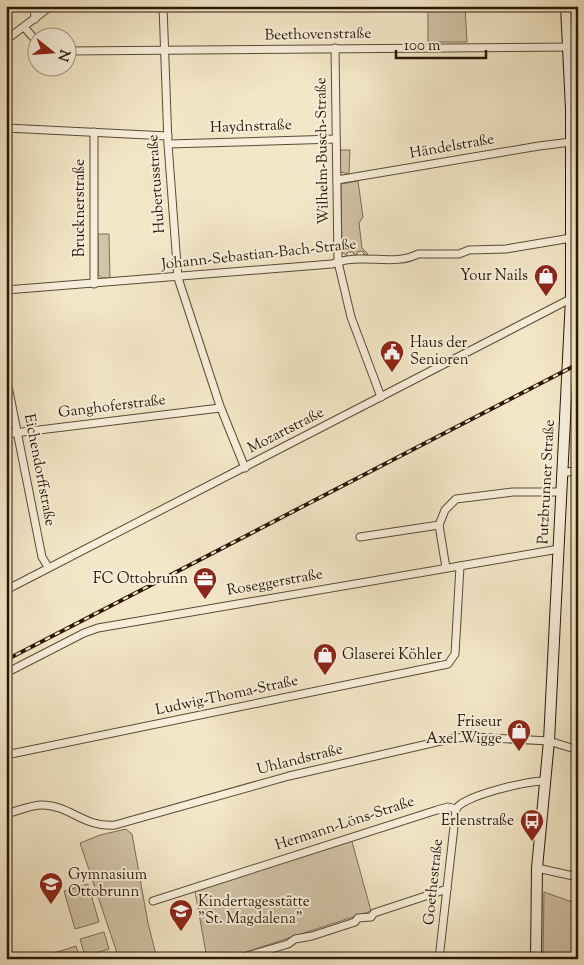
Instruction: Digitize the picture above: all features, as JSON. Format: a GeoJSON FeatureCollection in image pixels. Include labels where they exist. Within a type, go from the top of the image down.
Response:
{"type":"FeatureCollection","features":[{"type":"Feature","properties":{"kind":"main road","name":"Putzbrunner Straße"},"geometry":{"type":"LineString","coordinates":[[536,959],[536,868],[549,741],[562,473],[574,297],[571,238],[574,200],[571,142],[573,47],[566,6]]}},
{"type":"Feature","properties":{"kind":"street"},"geometry":{"type":"LineString","coordinates":[[34,6],[35,19]]}},
{"type":"Feature","properties":{"kind":"street"},"geometry":{"type":"LineString","coordinates":[[6,40],[25,28],[51,6]]}},
{"type":"Feature","properties":{"kind":"street","name":"Hubertusstraße"},"geometry":{"type":"LineString","coordinates":[[163,6],[168,140],[178,278],[220,408],[246,468]]}},
{"type":"Feature","properties":{"kind":"street"},"geometry":{"type":"LineString","coordinates":[[25,28],[28,31]]}},
{"type":"Feature","properties":{"kind":"street","name":"Beethovenstraße"},"geometry":{"type":"LineString","coordinates":[[78,50],[573,47]]}},
{"type":"Feature","properties":{"kind":"street","name":"Wilhelm-Busch-Straße"},"geometry":{"type":"LineString","coordinates":[[335,48],[338,262],[351,317],[381,397]]}},
{"type":"Feature","properties":{"kind":"street","name":"Haydnstraße"},"geometry":{"type":"LineString","coordinates":[[6,128],[94,132],[168,140],[336,138]]}},
{"type":"Feature","properties":{"kind":"street","name":"Brucknerstraße"},"geometry":{"type":"LineString","coordinates":[[94,132],[94,284]]}},
{"type":"Feature","properties":{"kind":"street","name":"Händelstraße"},"geometry":{"type":"LineString","coordinates":[[337,180],[571,142]]}},
{"type":"Feature","properties":{"kind":"street","name":"Johann-Sebastian-Bach-Straße"},"geometry":{"type":"LineString","coordinates":[[6,290],[178,278],[332,264],[345,259],[368,257],[374,260],[412,257],[418,254],[460,254],[469,250],[506,249],[571,238]]}},
{"type":"Feature","properties":{"kind":"street","name":"Mozartstraße"},"geometry":{"type":"LineString","coordinates":[[6,590],[246,468],[574,297]]}},
{"type":"Feature","properties":{"kind":"street","name":"Eichendorffstraße"},"geometry":{"type":"LineString","coordinates":[[6,376],[42,557],[48,567]]}},
{"type":"Feature","properties":{"kind":"street","name":"Ganghoferstraße"},"geometry":{"type":"LineString","coordinates":[[6,434],[220,408]]}},
{"type":"Feature","properties":{"kind":"street"},"geometry":{"type":"LineString","coordinates":[[562,473],[578,470]]}},
{"type":"Feature","properties":{"kind":"street"},"geometry":{"type":"LineString","coordinates":[[446,568],[439,525],[449,505],[464,497],[513,492],[562,492]]}},
{"type":"Feature","properties":{"kind":"street"},"geometry":{"type":"LineString","coordinates":[[360,537],[439,525]]}},
{"type":"Feature","properties":{"kind":"street","name":"Roseggerstraße"},"geometry":{"type":"LineString","coordinates":[[6,673],[84,633],[98,628],[559,549]]}},
{"type":"Feature","properties":{"kind":"street","name":"Ludwig-Thoma-Straße"},"geometry":{"type":"LineString","coordinates":[[6,755],[442,666],[452,661],[455,654],[459,611],[460,566]]}},
{"type":"Feature","properties":{"kind":"street","name":"Uhlandstraße"},"geometry":{"type":"LineString","coordinates":[[6,814],[44,805],[64,811],[88,823],[115,825],[289,776],[454,738],[472,737],[549,741],[578,750]]}},
{"type":"Feature","properties":{"kind":"street","name":"Hermann-Löns-Straße"},"geometry":{"type":"LineString","coordinates":[[153,901],[423,814],[444,808],[456,809],[461,802],[524,782],[545,781]]}},
{"type":"Feature","properties":{"kind":"street","name":"Goethestraße"},"geometry":{"type":"LineString","coordinates":[[439,959],[456,809]]}},
{"type":"Feature","properties":{"kind":"street"},"geometry":{"type":"LineString","coordinates":[[536,868],[578,877]]}},
{"type":"Feature","properties":{"kind":"street"},"geometry":{"type":"LineString","coordinates":[[237,959],[355,922],[358,918],[371,917],[374,913],[447,889]]}},
{"type":"Feature","properties":{"kind":"shaded area"},"geometry":{"type":"Polygon","coordinates":[[[428,6],[465,6],[467,42],[428,42],[428,6]]]}},
{"type":"Feature","properties":{"kind":"shaded area"},"geometry":{"type":"Polygon","coordinates":[[[340,150],[350,150],[349,174],[340,172],[340,150]]]}},
{"type":"Feature","properties":{"kind":"shaded area"},"geometry":{"type":"Polygon","coordinates":[[[358,181],[363,217],[359,223],[362,248],[368,254],[364,255],[363,251],[357,252],[357,255],[354,255],[353,252],[347,252],[347,256],[342,252],[341,184],[358,181]]]}},
{"type":"Feature","properties":{"kind":"shaded area"},"geometry":{"type":"Polygon","coordinates":[[[98,234],[109,234],[110,278],[102,278],[98,275],[98,234]]]}},
{"type":"Feature","properties":{"kind":"shaded area"},"geometry":{"type":"Polygon","coordinates":[[[126,829],[132,834],[148,923],[157,959],[119,959],[80,843],[100,835],[126,829]]]}},
{"type":"Feature","properties":{"kind":"shaded area"},"geometry":{"type":"Polygon","coordinates":[[[351,838],[371,911],[225,959],[207,959],[195,891],[351,838]]]}},
{"type":"Feature","properties":{"kind":"shaded area"},"geometry":{"type":"Polygon","coordinates":[[[88,884],[99,922],[75,929],[64,891],[88,884]]]}},
{"type":"Feature","properties":{"kind":"shaded area"},"geometry":{"type":"Polygon","coordinates":[[[544,892],[578,904],[578,959],[543,959],[544,892]]]}},
{"type":"Feature","properties":{"kind":"shaded area"},"geometry":{"type":"Polygon","coordinates":[[[104,932],[109,949],[85,956],[80,939],[104,932]]]}},
{"type":"Feature","properties":{"kind":"shaded area"},"geometry":{"type":"Polygon","coordinates":[[[76,946],[80,959],[35,959],[76,946]]]}},
{"type":"Feature","properties":{"kind":"railway"},"geometry":{"type":"LineString","coordinates":[[6,660],[578,364]]}},
{"type":"Feature","properties":{"kind":"place","name":"Your Nails"},"geometry":{"type":"Point","coordinates":[546,297]}},
{"type":"Feature","properties":{"kind":"place","name":"Haus der Senioren"},"geometry":{"type":"Point","coordinates":[392,373]}},
{"type":"Feature","properties":{"kind":"place","name":"FC Ottobrunn"},"geometry":{"type":"Point","coordinates":[205,600]}},
{"type":"Feature","properties":{"kind":"place","name":"Glaserei Köhler"},"geometry":{"type":"Point","coordinates":[325,676]}},
{"type":"Feature","properties":{"kind":"place","name":"Friseur Axel Wigge"},"geometry":{"type":"Point","coordinates":[519,752]}},
{"type":"Feature","properties":{"kind":"place","name":"Erlenstraße"},"geometry":{"type":"Point","coordinates":[532,842]}},
{"type":"Feature","properties":{"kind":"place","name":"Gymnasium Ottobrunn"},"geometry":{"type":"Point","coordinates":[51,905]}},
{"type":"Feature","properties":{"kind":"place","name":"Kindertagesstätte \"St. Magdalena\""},"geometry":{"type":"Point","coordinates":[181,932]}}]}
